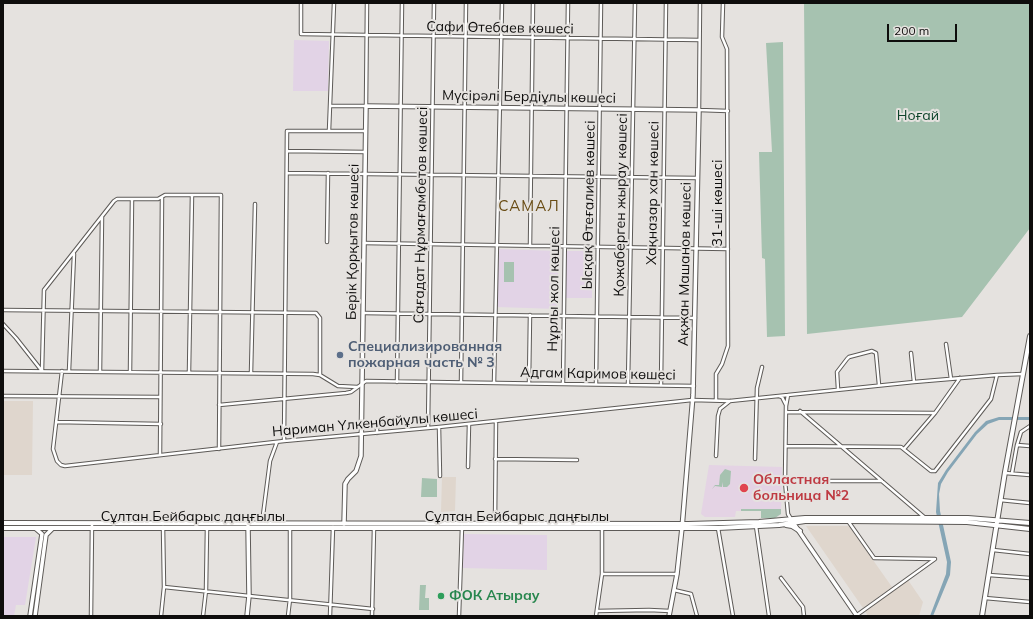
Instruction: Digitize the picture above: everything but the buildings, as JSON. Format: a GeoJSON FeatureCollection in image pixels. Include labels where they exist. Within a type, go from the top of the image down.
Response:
{"type":"FeatureCollection","features":[{"type":"Feature","properties":{"kind":"main road"},"geometry":{"type":"LineString","coordinates":[[982,616],[997,526],[1000,520],[998,514],[1013,424],[1030,336]]}},
{"type":"Feature","properties":{"kind":"main road"},"geometry":{"type":"LineString","coordinates":[[990,520],[995,518],[998,514]]}},
{"type":"Feature","properties":{"kind":"main road","name":"Сұлтан Бейбарыс даңғылы"},"geometry":{"type":"LineString","coordinates":[[3,523],[164,528],[248,526],[262,523],[462,526],[682,526],[759,522],[925,518],[1000,520],[1030,523]]}},
{"type":"Feature","properties":{"kind":"main road","name":"Сұлтан Бейбарыс даңғылы"},"geometry":{"type":"LineString","coordinates":[[682,526],[718,528],[779,525],[792,521],[848,521],[967,522],[1030,528]]}},
{"type":"Feature","properties":{"kind":"main road","name":"Сұлтан Бейбарыс даңғылы"},"geometry":{"type":"LineString","coordinates":[[3,528],[53,528],[163,523],[290,527],[374,525]]}},
{"type":"Feature","properties":{"kind":"main road","name":"Сұлтан Бейбарыс даңғылы"},"geometry":{"type":"LineString","coordinates":[[462,526],[495,524],[602,526]]}},
{"type":"Feature","properties":{"kind":"main road"},"geometry":{"type":"LineString","coordinates":[[988,524],[994,528],[996,532]]}},
{"type":"Feature","properties":{"kind":"main road"},"geometry":{"type":"LineString","coordinates":[[779,525],[792,526],[800,532]]}},
{"type":"Feature","properties":{"kind":"main road"},"geometry":{"type":"LineString","coordinates":[[996,532],[998,528],[1003,526]]}},
{"type":"Feature","properties":{"kind":"street","name":"Сафи Өтебаев көшесі"},"geometry":{"type":"LineString","coordinates":[[301,3],[301,34],[699,40]]}},
{"type":"Feature","properties":{"kind":"street"},"geometry":{"type":"LineString","coordinates":[[329,132],[334,3]]}},
{"type":"Feature","properties":{"kind":"street","name":"Берік Қорқытов көшесі"},"geometry":{"type":"LineString","coordinates":[[344,524],[345,484],[359,465],[362,434],[367,3]]}},
{"type":"Feature","properties":{"kind":"street"},"geometry":{"type":"LineString","coordinates":[[397,382],[402,3]]}},
{"type":"Feature","properties":{"kind":"street","name":"Сағадат Нұрмағамбетов көшесі"},"geometry":{"type":"LineString","coordinates":[[428,427],[434,3]]}},
{"type":"Feature","properties":{"kind":"street"},"geometry":{"type":"LineString","coordinates":[[461,382],[466,3]]}},
{"type":"Feature","properties":{"kind":"street"},"geometry":{"type":"LineString","coordinates":[[494,383],[502,3]]}},
{"type":"Feature","properties":{"kind":"street"},"geometry":{"type":"LineString","coordinates":[[530,246],[533,3]]}},
{"type":"Feature","properties":{"kind":"street","name":"Нұрлы жол көшесі"},"geometry":{"type":"LineString","coordinates":[[563,383],[568,3]]}},
{"type":"Feature","properties":{"kind":"street","name":"Ысқақ Өтеғалиев көшесі"},"geometry":{"type":"LineString","coordinates":[[596,384],[601,3]]}},
{"type":"Feature","properties":{"kind":"street","name":"Қожаберген жырау көшесі"},"geometry":{"type":"LineString","coordinates":[[628,384],[635,3]]}},
{"type":"Feature","properties":{"kind":"street","name":"Хақназар хан көшесі"},"geometry":{"type":"LineString","coordinates":[[661,384],[666,3]]}},
{"type":"Feature","properties":{"kind":"street","name":"Ақжан Машанов көшесі"},"geometry":{"type":"LineString","coordinates":[[669,616],[674,590],[682,526],[694,386],[700,3]]}},
{"type":"Feature","properties":{"kind":"street","name":"31-ші көшесі"},"geometry":{"type":"LineString","coordinates":[[716,456],[717,422],[720,409],[716,374],[722,364],[728,346],[728,111],[727,49],[722,37],[723,3]]}},
{"type":"Feature","properties":{"kind":"street","name":"Мүсірәлі Бердіұлы көшесі"},"geometry":{"type":"LineString","coordinates":[[330,106],[600,108],[728,111]]}},
{"type":"Feature","properties":{"kind":"street"},"geometry":{"type":"LineString","coordinates":[[284,441],[283,398],[286,374],[287,131],[365,131]]}},
{"type":"Feature","properties":{"kind":"street"},"geometry":{"type":"LineString","coordinates":[[288,151],[365,152]]}},
{"type":"Feature","properties":{"kind":"street"},"geometry":{"type":"LineString","coordinates":[[287,173],[698,178]]}},
{"type":"Feature","properties":{"kind":"street"},"geometry":{"type":"LineString","coordinates":[[328,173],[328,242]]}},
{"type":"Feature","properties":{"kind":"street"},"geometry":{"type":"LineString","coordinates":[[42,371],[44,290],[114,201],[117,199],[132,200],[162,197],[165,195],[221,195],[219,449]]}},
{"type":"Feature","properties":{"kind":"street"},"geometry":{"type":"LineString","coordinates":[[190,372],[192,195]]}},
{"type":"Feature","properties":{"kind":"street"},"geometry":{"type":"LineString","coordinates":[[160,455],[162,197]]}},
{"type":"Feature","properties":{"kind":"street"},"geometry":{"type":"LineString","coordinates":[[130,372],[132,200]]}},
{"type":"Feature","properties":{"kind":"street"},"geometry":{"type":"LineString","coordinates":[[251,373],[255,204]]}},
{"type":"Feature","properties":{"kind":"street"},"geometry":{"type":"LineString","coordinates":[[100,372],[102,217]]}},
{"type":"Feature","properties":{"kind":"street"},"geometry":{"type":"LineString","coordinates":[[364,243],[728,249]]}},
{"type":"Feature","properties":{"kind":"street"},"geometry":{"type":"LineString","coordinates":[[70,371],[74,252]]}},
{"type":"Feature","properties":{"kind":"street"},"geometry":{"type":"LineString","coordinates":[[3,310],[316,313],[320,318],[320,375]]}},
{"type":"Feature","properties":{"kind":"street"},"geometry":{"type":"LineString","coordinates":[[364,313],[695,318]]}},
{"type":"Feature","properties":{"kind":"street"},"geometry":{"type":"LineString","coordinates":[[529,383],[530,315]]}},
{"type":"Feature","properties":{"kind":"street"},"geometry":{"type":"LineString","coordinates":[[3,324],[42,371]]}},
{"type":"Feature","properties":{"kind":"street"},"geometry":{"type":"LineString","coordinates":[[946,344],[951,379]]}},
{"type":"Feature","properties":{"kind":"street"},"geometry":{"type":"LineString","coordinates":[[838,389],[837,372],[847,359],[849,357],[872,351],[876,353],[879,385]]}},
{"type":"Feature","properties":{"kind":"street"},"geometry":{"type":"LineString","coordinates":[[911,353],[914,382]]}},
{"type":"Feature","properties":{"kind":"street"},"geometry":{"type":"LineString","coordinates":[[755,458],[757,388],[762,367]]}},
{"type":"Feature","properties":{"kind":"street"},"geometry":{"type":"LineString","coordinates":[[3,371],[219,372],[320,375],[334,385],[358,387]]}},
{"type":"Feature","properties":{"kind":"street"},"geometry":{"type":"LineString","coordinates":[[62,371],[56,422],[161,424]]}},
{"type":"Feature","properties":{"kind":"street","name":"Нариман Үлкенбайұлы көшесі"},"geometry":{"type":"LineString","coordinates":[[56,422],[53,450],[54,455],[61,465],[692,400],[730,401],[879,385],[1023,374]]}},
{"type":"Feature","properties":{"kind":"street"},"geometry":{"type":"LineString","coordinates":[[786,446],[901,447],[933,471],[938,469],[992,399],[997,375]]}},
{"type":"Feature","properties":{"kind":"street"},"geometry":{"type":"LineString","coordinates":[[904,449],[935,412],[960,378]]}},
{"type":"Feature","properties":{"kind":"street","name":"Адгам Каримов көшесі"},"geometry":{"type":"LineString","coordinates":[[363,383],[366,381],[661,384],[694,386]]}},
{"type":"Feature","properties":{"kind":"street"},"geometry":{"type":"LineString","coordinates":[[219,405],[346,393],[351,392],[363,383]]}},
{"type":"Feature","properties":{"kind":"street"},"geometry":{"type":"LineString","coordinates":[[788,395],[786,406],[785,481],[788,514],[857,616],[935,559],[874,558],[848,521]]}},
{"type":"Feature","properties":{"kind":"street"},"geometry":{"type":"LineString","coordinates":[[3,396],[161,397]]}},
{"type":"Feature","properties":{"kind":"street"},"geometry":{"type":"LineString","coordinates":[[778,396],[782,398],[786,406]]}},
{"type":"Feature","properties":{"kind":"street"},"geometry":{"type":"LineString","coordinates":[[720,409],[730,401]]}},
{"type":"Feature","properties":{"kind":"street"},"geometry":{"type":"LineString","coordinates":[[800,411],[925,518]]}},
{"type":"Feature","properties":{"kind":"street"},"geometry":{"type":"LineString","coordinates":[[786,412],[935,412]]}},
{"type":"Feature","properties":{"kind":"street"},"geometry":{"type":"LineString","coordinates":[[377,433],[377,422],[393,420]]}},
{"type":"Feature","properties":{"kind":"street"},"geometry":{"type":"LineString","coordinates":[[495,524],[496,421]]}},
{"type":"Feature","properties":{"kind":"street"},"geometry":{"type":"LineString","coordinates":[[468,467],[469,424]]}},
{"type":"Feature","properties":{"kind":"street"},"geometry":{"type":"LineString","coordinates":[[1012,474],[1021,432],[1030,426]]}},
{"type":"Feature","properties":{"kind":"street"},"geometry":{"type":"LineString","coordinates":[[439,427],[440,476]]}},
{"type":"Feature","properties":{"kind":"street"},"geometry":{"type":"LineString","coordinates":[[262,523],[270,461],[277,442]]}},
{"type":"Feature","properties":{"kind":"street"},"geometry":{"type":"LineString","coordinates":[[1017,445],[1030,446]]}},
{"type":"Feature","properties":{"kind":"street"},"geometry":{"type":"LineString","coordinates":[[496,459],[577,460]]}},
{"type":"Feature","properties":{"kind":"street"},"geometry":{"type":"LineString","coordinates":[[1005,472],[1030,475]]}},
{"type":"Feature","properties":{"kind":"street"},"geometry":{"type":"LineString","coordinates":[[785,481],[883,481]]}},
{"type":"Feature","properties":{"kind":"street"},"geometry":{"type":"LineString","coordinates":[[1000,500],[1030,502]]}},
{"type":"Feature","properties":{"kind":"street"},"geometry":{"type":"LineString","coordinates":[[162,616],[164,586],[163,523]]}},
{"type":"Feature","properties":{"kind":"street"},"geometry":{"type":"LineString","coordinates":[[372,616],[374,525]]}},
{"type":"Feature","properties":{"kind":"street"},"geometry":{"type":"LineString","coordinates":[[91,616],[92,526]]}},
{"type":"Feature","properties":{"kind":"street"},"geometry":{"type":"LineString","coordinates":[[247,616],[249,596],[248,526]]}},
{"type":"Feature","properties":{"kind":"street"},"geometry":{"type":"LineString","coordinates":[[459,616],[462,526]]}},
{"type":"Feature","properties":{"kind":"street"},"geometry":{"type":"LineString","coordinates":[[596,616],[602,574],[602,526]]}},
{"type":"Feature","properties":{"kind":"street"},"geometry":{"type":"LineString","coordinates":[[756,526],[769,616]]}},
{"type":"Feature","properties":{"kind":"street"},"geometry":{"type":"LineString","coordinates":[[288,616],[290,599],[290,527]]}},
{"type":"Feature","properties":{"kind":"street"},"geometry":{"type":"LineString","coordinates":[[330,616],[332,604],[333,527]]}},
{"type":"Feature","properties":{"kind":"street"},"geometry":{"type":"LineString","coordinates":[[30,616],[42,534],[35,528]]}},
{"type":"Feature","properties":{"kind":"street"},"geometry":{"type":"LineString","coordinates":[[35,616],[46,535],[53,528]]}},
{"type":"Feature","properties":{"kind":"street"},"geometry":{"type":"LineString","coordinates":[[203,616],[206,590],[208,528]]}},
{"type":"Feature","properties":{"kind":"street"},"geometry":{"type":"LineString","coordinates":[[718,528],[733,616]]}},
{"type":"Feature","properties":{"kind":"street"},"geometry":{"type":"LineString","coordinates":[[993,550],[1030,554]]}},
{"type":"Feature","properties":{"kind":"street"},"geometry":{"type":"LineString","coordinates":[[602,574],[676,574]]}},
{"type":"Feature","properties":{"kind":"street"},"geometry":{"type":"LineString","coordinates":[[989,575],[1030,578]]}},
{"type":"Feature","properties":{"kind":"street"},"geometry":{"type":"LineString","coordinates":[[781,578],[803,606],[804,616]]}},
{"type":"Feature","properties":{"kind":"street"},"geometry":{"type":"LineString","coordinates":[[164,586],[373,609]]}},
{"type":"Feature","properties":{"kind":"street"},"geometry":{"type":"LineString","coordinates":[[674,590],[691,594],[697,616]]}},
{"type":"Feature","properties":{"kind":"street"},"geometry":{"type":"LineString","coordinates":[[985,598],[1030,602]]}},
{"type":"Feature","properties":{"kind":"street"},"geometry":{"type":"LineString","coordinates":[[597,611],[670,611]]}},
{"type":"Feature","properties":{"kind":"shaded area"},"geometry":{"type":"Polygon","coordinates":[[[294,40],[329,41],[328,91],[293,91],[294,40]]]}},
{"type":"Feature","properties":{"kind":"shaded area"},"geometry":{"type":"Polygon","coordinates":[[[498,249],[559,251],[557,309],[497,307],[498,249]]]}},
{"type":"Feature","properties":{"kind":"shaded area"},"geometry":{"type":"Polygon","coordinates":[[[566,251],[592,251],[592,298],[565,298],[566,251]]]}},
{"type":"Feature","properties":{"kind":"shaded area"},"geometry":{"type":"Polygon","coordinates":[[[3,401],[33,401],[32,475],[3,475],[3,401]]]}},
{"type":"Feature","properties":{"kind":"shaded area","name":"Областная больница №2"},"geometry":{"type":"Polygon","coordinates":[[[709,465],[782,467],[781,514],[775,518],[761,518],[761,511],[736,511],[735,517],[705,517],[701,514],[709,465]]]}},
{"type":"Feature","properties":{"kind":"shaded area"},"geometry":{"type":"Polygon","coordinates":[[[442,477],[456,477],[455,511],[441,512],[442,477]]]}},
{"type":"Feature","properties":{"kind":"shaded area"},"geometry":{"type":"Polygon","coordinates":[[[806,526],[849,526],[892,587],[863,608],[806,526]]]}},
{"type":"Feature","properties":{"kind":"shaded area"},"geometry":{"type":"Polygon","coordinates":[[[464,534],[547,535],[547,570],[463,568],[464,534]]]}},
{"type":"Feature","properties":{"kind":"shaded area"},"geometry":{"type":"Polygon","coordinates":[[[3,537],[36,537],[25,605],[16,605],[14,616],[3,616],[3,537]]]}},
{"type":"Feature","properties":{"kind":"shaded area"},"geometry":{"type":"Polygon","coordinates":[[[908,580],[923,602],[919,616],[868,616],[865,611],[908,580]]]}},
{"type":"Feature","properties":{"kind":"green space","name":"Ноғай"},"geometry":{"type":"Polygon","coordinates":[[[804,3],[1030,3],[1030,228],[962,317],[807,334],[804,3]]]}},
{"type":"Feature","properties":{"kind":"green space"},"geometry":{"type":"Polygon","coordinates":[[[783,42],[785,336],[767,337],[765,259],[762,258],[759,152],[772,152],[766,43],[783,42]]]}},
{"type":"Feature","properties":{"kind":"green space"},"geometry":{"type":"Polygon","coordinates":[[[504,262],[514,262],[514,282],[504,282],[504,262]]]}},
{"type":"Feature","properties":{"kind":"green space"},"geometry":{"type":"Polygon","coordinates":[[[725,469],[731,471],[730,484],[727,487],[723,487],[723,482],[722,487],[715,486],[712,489],[715,485],[719,485],[720,475],[725,469]]]}},
{"type":"Feature","properties":{"kind":"green space"},"geometry":{"type":"Polygon","coordinates":[[[422,478],[437,479],[437,497],[421,497],[422,478]]]}},
{"type":"Feature","properties":{"kind":"green space"},"geometry":{"type":"Polygon","coordinates":[[[741,509],[781,509],[781,514],[775,518],[761,518],[761,511],[741,511],[741,509]]]}},
{"type":"Feature","properties":{"kind":"green space"},"geometry":{"type":"Polygon","coordinates":[[[420,585],[426,585],[425,598],[429,598],[429,610],[419,610],[420,585]]]}},
{"type":"Feature","properties":{"kind":"water"},"geometry":{"type":"Polygon","coordinates":[[[999,417],[1030,417],[1030,420],[999,420],[988,424],[977,434],[948,472],[941,484],[939,494],[940,511],[951,562],[950,575],[933,616],[930,616],[946,574],[947,562],[936,512],[938,483],[975,432],[986,421],[999,417]]]}},
{"type":"Feature","properties":{"kind":"place","name":"Специализированная пожарная часть № 3"},"geometry":{"type":"Point","coordinates":[340,355]}},
{"type":"Feature","properties":{"kind":"place","name":"Областная больница №2"},"geometry":{"type":"Point","coordinates":[744,488]}},
{"type":"Feature","properties":{"kind":"place","name":"ФОК Атырау"},"geometry":{"type":"Point","coordinates":[441,596]}},
{"type":"Feature","properties":{"kind":"district","name":"САМАЛ"},"geometry":{"type":"Point","coordinates":[529,206]}}]}
